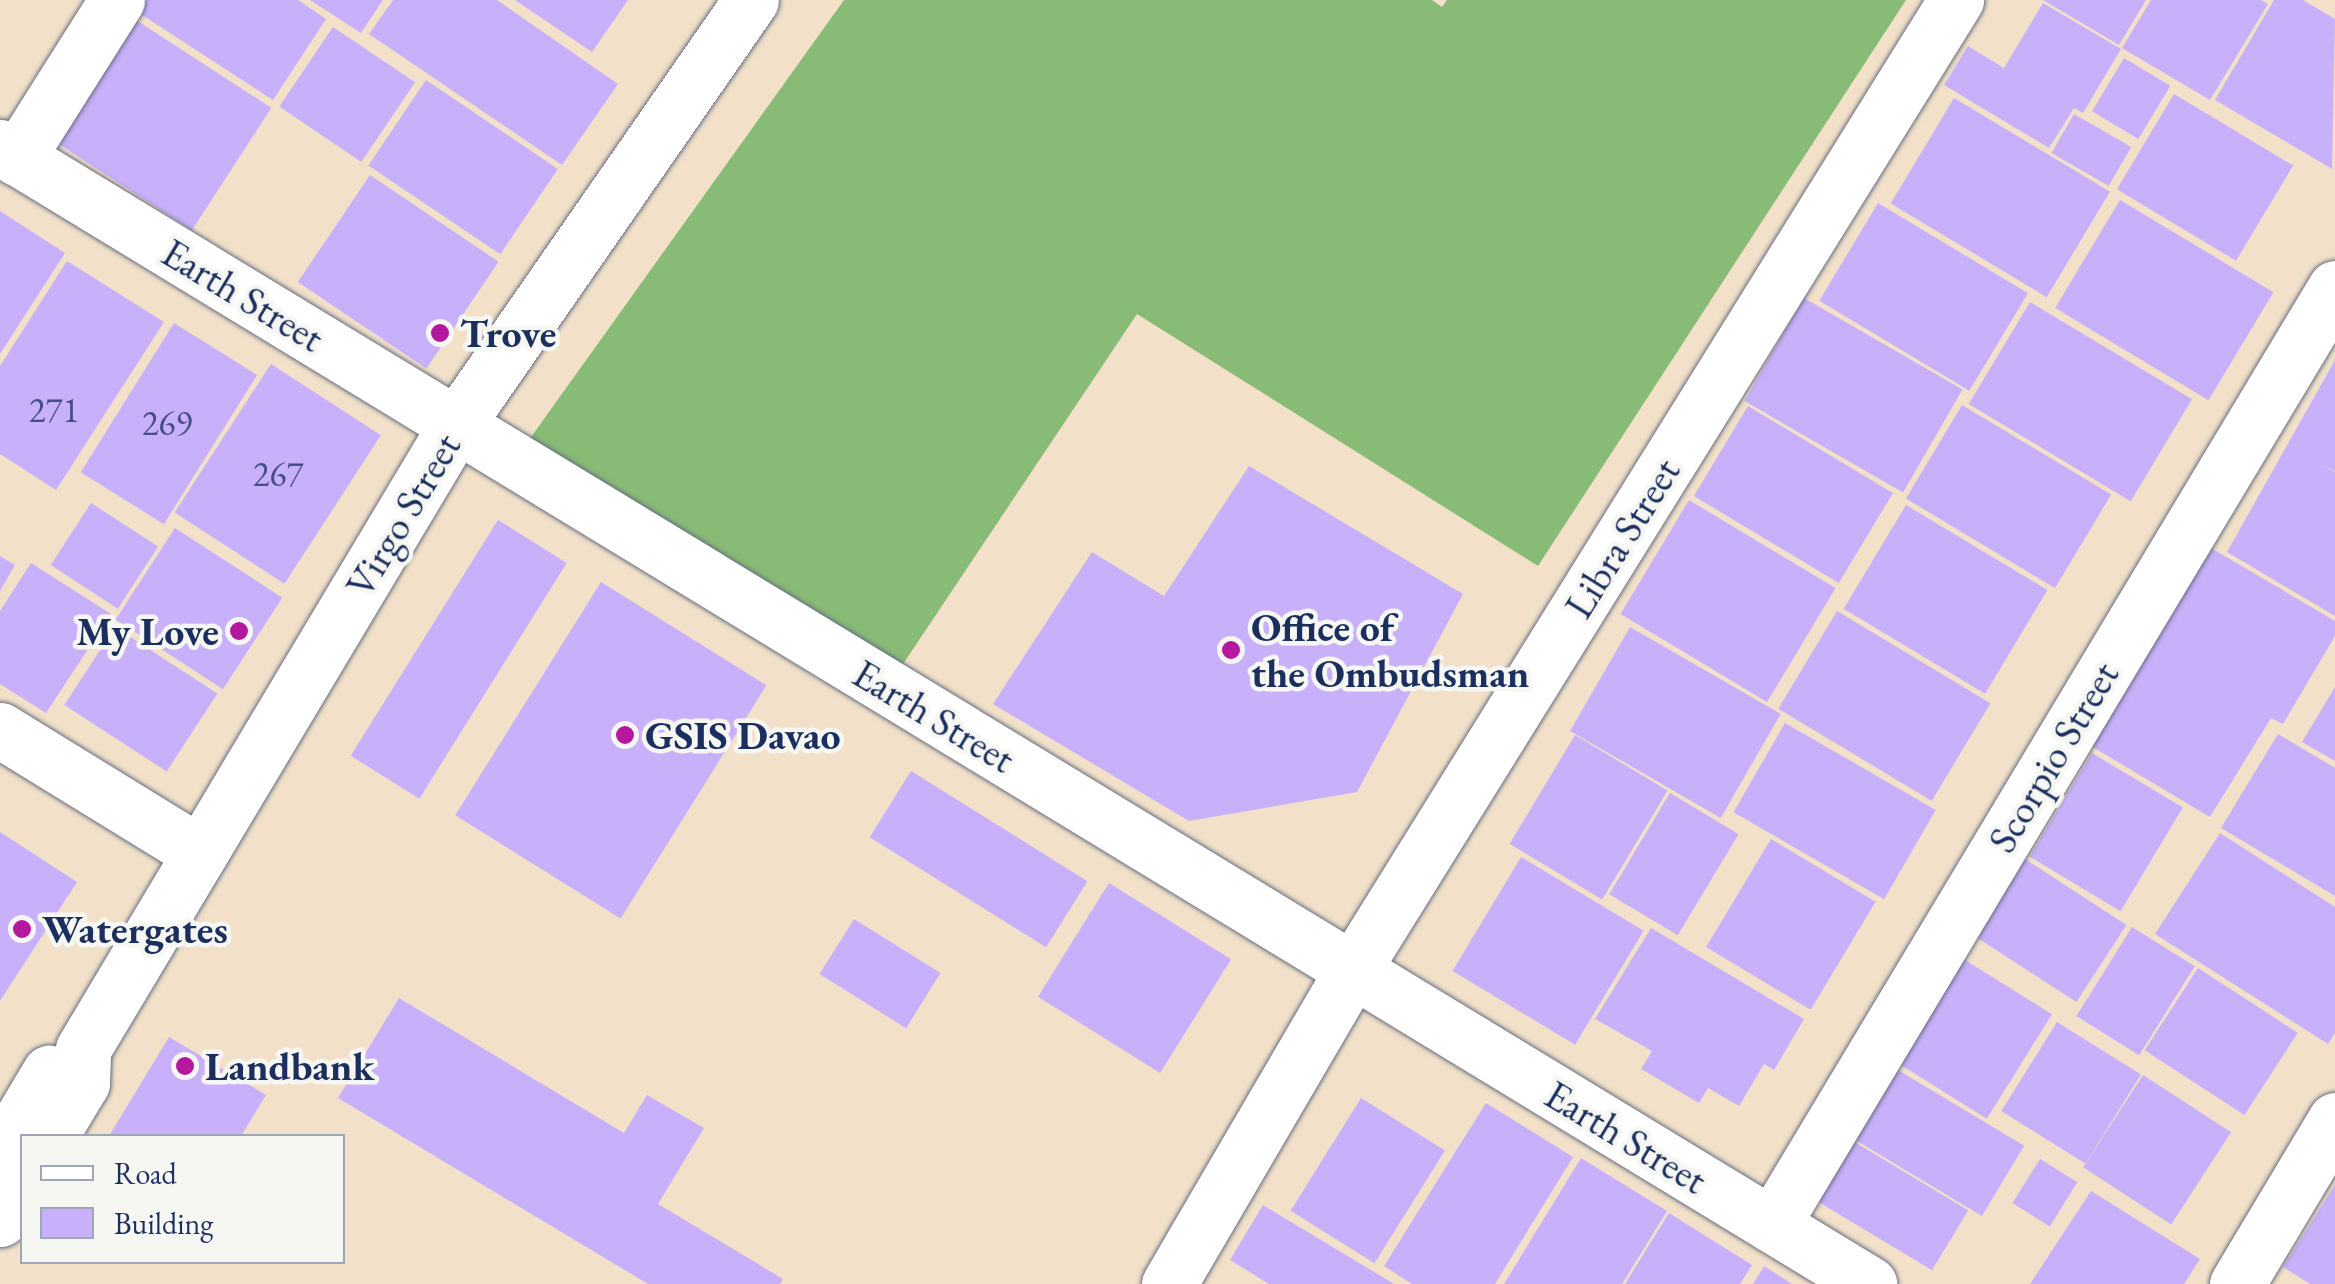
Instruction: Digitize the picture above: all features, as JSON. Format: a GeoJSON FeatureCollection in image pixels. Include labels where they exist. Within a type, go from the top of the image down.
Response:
{"type":"FeatureCollection","features":[{"type":"Feature","properties":{"kind":"street"},"geometry":{"type":"LineString","coordinates":[[9,152],[117,0]]}},
{"type":"Feature","properties":{"kind":"street","name":"Virgo Street"},"geometry":{"type":"LineString","coordinates":[[0,1155],[53,1066],[83,1048],[456,425],[751,0]]}},
{"type":"Feature","properties":{"kind":"street","name":"Libra Street"},"geometry":{"type":"LineString","coordinates":[[1169,1284],[1352,971],[1956,0]]}},
{"type":"Feature","properties":{"kind":"street","name":"Earth Street"},"geometry":{"type":"LineString","coordinates":[[9,152],[1870,1284]]}},
{"type":"Feature","properties":{"kind":"street","name":"Scorpio Street"},"geometry":{"type":"LineString","coordinates":[[1772,1225],[2335,288]]}},
{"type":"Feature","properties":{"kind":"street"},"geometry":{"type":"LineString","coordinates":[[0,730],[200,853]]}},
{"type":"Feature","properties":{"kind":"street","name":"Virgo Street"},"geometry":{"type":"LineString","coordinates":[[51,1134],[82,1082],[83,1048]]}},
{"type":"Feature","properties":{"kind":"street"},"geometry":{"type":"LineString","coordinates":[[2238,1284],[2335,1120]]}},
{"type":"Feature","properties":{"kind":"street"},"geometry":{"type":"LineString","coordinates":[[0,1220],[20,1185]]}},
{"type":"Feature","properties":{"kind":"green space"},"geometry":{"type":"Polygon","coordinates":[[[844,0],[1432,0],[1442,7],[1447,0],[1906,0],[1538,566],[1137,314],[895,676],[526,444],[844,0]]]}},
{"type":"Feature","properties":{"kind":"building"},"geometry":{"type":"Polygon","coordinates":[[[147,0],[298,0],[326,19],[273,100],[139,13],[147,0]]]}},
{"type":"Feature","properties":{"kind":"building"},"geometry":{"type":"Polygon","coordinates":[[[310,0],[383,0],[361,33],[310,0]]]}},
{"type":"Feature","properties":{"kind":"building"},"geometry":{"type":"Polygon","coordinates":[[[393,0],[497,0],[618,84],[562,165],[369,34],[393,0]]]}},
{"type":"Feature","properties":{"kind":"building"},"geometry":{"type":"Polygon","coordinates":[[[515,0],[628,0],[592,52],[515,0]]]}},
{"type":"Feature","properties":{"kind":"building"},"geometry":{"type":"Polygon","coordinates":[[[2043,0],[2146,0],[2119,45],[2043,0]]]}},
{"type":"Feature","properties":{"kind":"building"},"geometry":{"type":"Polygon","coordinates":[[[2151,0],[2261,0],[2268,4],[2210,100],[2122,48],[2151,0]]]}},
{"type":"Feature","properties":{"kind":"building"},"geometry":{"type":"Polygon","coordinates":[[[2274,0],[2303,0],[2335,19],[2332,169],[2215,100],[2274,0]]]}},
{"type":"Feature","properties":{"kind":"building"},"geometry":{"type":"Polygon","coordinates":[[[2043,3],[2121,49],[2083,113],[2074,108],[2049,148],[1944,85],[1968,46],[2004,68],[2043,3]]]}},
{"type":"Feature","properties":{"kind":"building"},"geometry":{"type":"Polygon","coordinates":[[[133,18],[271,108],[192,230],[53,140],[133,18]]]}},
{"type":"Feature","properties":{"kind":"building"},"geometry":{"type":"Polygon","coordinates":[[[333,27],[415,82],[361,162],[279,107],[333,27]]]}},
{"type":"Feature","properties":{"kind":"building"},"geometry":{"type":"Polygon","coordinates":[[[2124,58],[2170,86],[2138,139],[2092,111],[2124,58]]]}},
{"type":"Feature","properties":{"kind":"building"},"geometry":{"type":"Polygon","coordinates":[[[426,80],[558,169],[500,254],[368,165],[426,80]]]}},
{"type":"Feature","properties":{"kind":"building"},"geometry":{"type":"Polygon","coordinates":[[[2174,94],[2293,166],[2236,261],[2117,189],[2174,94]]]}},
{"type":"Feature","properties":{"kind":"building"},"geometry":{"type":"Polygon","coordinates":[[[1954,98],[2110,192],[2047,297],[1891,203],[1954,98]]]}},
{"type":"Feature","properties":{"kind":"building"},"geometry":{"type":"Polygon","coordinates":[[[2074,114],[2131,147],[2109,186],[2052,153],[2074,114]]]}},
{"type":"Feature","properties":{"kind":"building"},"geometry":{"type":"Polygon","coordinates":[[[370,175],[499,262],[426,369],[298,282],[370,175]]]}},
{"type":"Feature","properties":{"kind":"building"},"geometry":{"type":"Polygon","coordinates":[[[2120,200],[2273,292],[2209,400],[2055,308],[2120,200]]]}},
{"type":"Feature","properties":{"kind":"building"},"geometry":{"type":"Polygon","coordinates":[[[1878,203],[2028,293],[1969,391],[1819,301],[1878,203]]]}},
{"type":"Feature","properties":{"kind":"building"},"geometry":{"type":"Polygon","coordinates":[[[0,211],[65,253],[0,354],[0,211]]]}},
{"type":"Feature","properties":{"kind":"building"},"geometry":{"type":"Polygon","coordinates":[[[67,261],[164,322],[56,490],[0,454],[0,366],[67,261]]]}},
{"type":"Feature","properties":{"kind":"building"},"geometry":{"type":"Polygon","coordinates":[[[1804,298],[1962,390],[1903,493],[1744,401],[1804,298]]]}},
{"type":"Feature","properties":{"kind":"building"},"geometry":{"type":"Polygon","coordinates":[[[2030,302],[2192,399],[2131,501],[1969,404],[2030,302]]]}},
{"type":"Feature","properties":{"kind":"building"},"geometry":{"type":"Polygon","coordinates":[[[174,323],[257,375],[164,524],[81,472],[174,323]]]}},
{"type":"Feature","properties":{"kind":"building"},"geometry":{"type":"Polygon","coordinates":[[[2335,360],[2335,471],[2323,465],[2335,472],[2335,616],[2227,552],[2335,360]]]}},
{"type":"Feature","properties":{"kind":"building"},"geometry":{"type":"Polygon","coordinates":[[[271,364],[381,435],[284,584],[175,512],[271,364]]]}},
{"type":"Feature","properties":{"kind":"building"},"geometry":{"type":"Polygon","coordinates":[[[1962,405],[2111,495],[2055,588],[1906,498],[1962,405]]]}},
{"type":"Feature","properties":{"kind":"building"},"geometry":{"type":"Polygon","coordinates":[[[1748,406],[1893,493],[1839,583],[1694,496],[1748,406]]]}},
{"type":"Feature","properties":{"kind":"building","name":"Office of the Ombudsman"},"geometry":{"type":"Polygon","coordinates":[[[1249,466],[1463,594],[1357,792],[1189,821],[993,704],[1092,552],[1164,596],[1249,466]]]}},
{"type":"Feature","properties":{"kind":"building"},"geometry":{"type":"Polygon","coordinates":[[[1689,500],[1836,588],[1767,702],[1620,614],[1689,500]]]}},
{"type":"Feature","properties":{"kind":"building"},"geometry":{"type":"Polygon","coordinates":[[[91,503],[158,547],[118,609],[51,565],[91,503]]]}},
{"type":"Feature","properties":{"kind":"building"},"geometry":{"type":"Polygon","coordinates":[[[1906,505],[2047,590],[1985,694],[1844,609],[1906,505]]]}},
{"type":"Feature","properties":{"kind":"building"},"geometry":{"type":"Polygon","coordinates":[[[498,520],[567,563],[419,799],[351,756],[498,520]]]}},
{"type":"Feature","properties":{"kind":"building"},"geometry":{"type":"Polygon","coordinates":[[[175,528],[282,598],[223,689],[116,619],[175,528]]]}},
{"type":"Feature","properties":{"kind":"building"},"geometry":{"type":"Polygon","coordinates":[[[2211,548],[2335,621],[2335,636],[2283,724],[2271,718],[2210,817],[2091,746],[2211,548]]]}},
{"type":"Feature","properties":{"kind":"building"},"geometry":{"type":"Polygon","coordinates":[[[0,556],[15,565],[0,591],[0,556]]]}},
{"type":"Feature","properties":{"kind":"building"},"geometry":{"type":"Polygon","coordinates":[[[31,563],[111,614],[46,713],[0,684],[0,611],[31,563]]]}},
{"type":"Feature","properties":{"kind":"building"},"geometry":{"type":"Polygon","coordinates":[[[601,582],[766,685],[621,919],[455,815],[601,582]]]}},
{"type":"Feature","properties":{"kind":"building"},"geometry":{"type":"Polygon","coordinates":[[[1837,611],[1990,703],[1932,801],[1778,709],[1837,611]]]}},
{"type":"Feature","properties":{"kind":"building"},"geometry":{"type":"Polygon","coordinates":[[[115,627],[217,693],[167,771],[64,705],[115,627]]]}},
{"type":"Feature","properties":{"kind":"building"},"geometry":{"type":"Polygon","coordinates":[[[1630,627],[1781,714],[1721,818],[1570,731],[1630,627]]]}},
{"type":"Feature","properties":{"kind":"building"},"geometry":{"type":"Polygon","coordinates":[[[2335,687],[2335,761],[2302,742],[2335,687]]]}},
{"type":"Feature","properties":{"kind":"building"},"geometry":{"type":"Polygon","coordinates":[[[1785,723],[1936,810],[1884,899],[1734,812],[1785,723]]]}},
{"type":"Feature","properties":{"kind":"building"},"geometry":{"type":"Polygon","coordinates":[[[2278,734],[2335,768],[2335,896],[2221,828],[2278,734]]]}},
{"type":"Feature","properties":{"kind":"building"},"geometry":{"type":"Polygon","coordinates":[[[1575,735],[1668,791],[1602,899],[1510,844],[1575,735]]]}},
{"type":"Feature","properties":{"kind":"building"},"geometry":{"type":"Polygon","coordinates":[[[2092,753],[2183,808],[2121,911],[2030,857],[2092,753]]]}},
{"type":"Feature","properties":{"kind":"building"},"geometry":{"type":"Polygon","coordinates":[[[911,771],[1087,881],[1046,947],[870,837],[911,771]]]}},
{"type":"Feature","properties":{"kind":"building"},"geometry":{"type":"Polygon","coordinates":[[[1670,793],[1739,834],[1678,935],[1609,894],[1670,793]]]}},
{"type":"Feature","properties":{"kind":"building"},"geometry":{"type":"Polygon","coordinates":[[[0,832],[77,882],[0,1001],[0,832]]]}},
{"type":"Feature","properties":{"kind":"building"},"geometry":{"type":"Polygon","coordinates":[[[2220,833],[2335,907],[2335,1033],[2328,1044],[2155,934],[2220,833]]]}},
{"type":"Feature","properties":{"kind":"building"},"geometry":{"type":"Polygon","coordinates":[[[1771,839],[1876,902],[1811,1010],[1706,947],[1771,839]]]}},
{"type":"Feature","properties":{"kind":"building"},"geometry":{"type":"Polygon","coordinates":[[[1521,857],[1644,931],[1575,1045],[1452,971],[1521,857]]]}},
{"type":"Feature","properties":{"kind":"building"},"geometry":{"type":"Polygon","coordinates":[[[2025,859],[2126,925],[2076,1002],[1975,936],[2025,859]]]}},
{"type":"Feature","properties":{"kind":"building"},"geometry":{"type":"Polygon","coordinates":[[[1109,883],[1231,959],[1160,1073],[1038,997],[1109,883]]]}},
{"type":"Feature","properties":{"kind":"building"},"geometry":{"type":"Polygon","coordinates":[[[854,919],[941,973],[906,1028],[820,974],[854,919]]]}},
{"type":"Feature","properties":{"kind":"building"},"geometry":{"type":"Polygon","coordinates":[[[2132,927],[2195,966],[2139,1055],[2076,1016],[2132,927]]]}},
{"type":"Feature","properties":{"kind":"building"},"geometry":{"type":"Polygon","coordinates":[[[1651,928],[1804,1019],[1774,1070],[1764,1064],[1739,1106],[1708,1088],[1699,1103],[1641,1069],[1652,1051],[1595,1019],[1651,928]]]}},
{"type":"Feature","properties":{"kind":"building"},"geometry":{"type":"Polygon","coordinates":[[[1957,955],[2052,1014],[1987,1119],[1892,1059],[1957,955]]]}},
{"type":"Feature","properties":{"kind":"building"},"geometry":{"type":"Polygon","coordinates":[[[2198,968],[2298,1033],[2244,1115],[2145,1050],[2198,968]]]}},
{"type":"Feature","properties":{"kind":"building"},"geometry":{"type":"Polygon","coordinates":[[[399,998],[624,1133],[647,1095],[704,1128],[658,1204],[783,1279],[780,1284],[648,1284],[338,1098],[399,998]]]}},
{"type":"Feature","properties":{"kind":"building"},"geometry":{"type":"Polygon","coordinates":[[[2057,1022],[2141,1074],[2085,1164],[2001,1111],[2057,1022]]]}},
{"type":"Feature","properties":{"kind":"building","name":"Landbank"},"geometry":{"type":"Polygon","coordinates":[[[169,1037],[266,1095],[242,1134],[110,1134],[169,1037]]]}},
{"type":"Feature","properties":{"kind":"building"},"geometry":{"type":"Polygon","coordinates":[[[1893,1067],[2024,1146],[1982,1216],[1851,1137],[1893,1067]]]}},
{"type":"Feature","properties":{"kind":"building"},"geometry":{"type":"Polygon","coordinates":[[[2143,1075],[2231,1132],[2171,1224],[2083,1167],[2143,1075]]]}},
{"type":"Feature","properties":{"kind":"building"},"geometry":{"type":"Polygon","coordinates":[[[1361,1098],[1445,1150],[1374,1263],[1291,1211],[1361,1098]]]}},
{"type":"Feature","properties":{"kind":"building"},"geometry":{"type":"Polygon","coordinates":[[[1486,1103],[1573,1157],[1495,1284],[1412,1284],[1384,1266],[1486,1103]]]}},
{"type":"Feature","properties":{"kind":"building"},"geometry":{"type":"Polygon","coordinates":[[[1843,1135],[1968,1210],[1932,1270],[1807,1195],[1843,1135]]]}},
{"type":"Feature","properties":{"kind":"building"},"geometry":{"type":"Polygon","coordinates":[[[1581,1158],[1667,1211],[1622,1284],[1504,1284],[1581,1158]]]}},
{"type":"Feature","properties":{"kind":"building"},"geometry":{"type":"Polygon","coordinates":[[[2040,1159],[2077,1182],[2050,1226],[2012,1203],[2040,1159]]]}},
{"type":"Feature","properties":{"kind":"building"},"geometry":{"type":"Polygon","coordinates":[[[2335,1185],[2335,1284],[2310,1284],[2283,1267],[2335,1185]]]}},
{"type":"Feature","properties":{"kind":"building"},"geometry":{"type":"Polygon","coordinates":[[[2091,1191],[2200,1259],[2184,1284],[2030,1284],[2091,1191]]]}},
{"type":"Feature","properties":{"kind":"building"},"geometry":{"type":"Polygon","coordinates":[[[1263,1205],[1394,1284],[1269,1284],[1230,1260],[1263,1205]]]}},
{"type":"Feature","properties":{"kind":"building"},"geometry":{"type":"Polygon","coordinates":[[[1669,1213],[1752,1265],[1740,1284],[1625,1284],[1669,1213]]]}},
{"type":"Feature","properties":{"kind":"building"},"geometry":{"type":"Polygon","coordinates":[[[1764,1266],[1792,1284],[1753,1284],[1764,1266]]]}},
{"type":"Feature","properties":{"kind":"place","name":"Trove"},"geometry":{"type":"Point","coordinates":[440,333]}},
{"type":"Feature","properties":{"kind":"place","name":"My Love"},"geometry":{"type":"Point","coordinates":[239,631]}},
{"type":"Feature","properties":{"kind":"place","name":"Office of the Ombudsman"},"geometry":{"type":"Point","coordinates":[1231,650]}},
{"type":"Feature","properties":{"kind":"place","name":"GSIS Davao"},"geometry":{"type":"Point","coordinates":[625,735]}},
{"type":"Feature","properties":{"kind":"place","name":"Watergates"},"geometry":{"type":"Point","coordinates":[22,929]}},
{"type":"Feature","properties":{"kind":"place","name":"Landbank"},"geometry":{"type":"Point","coordinates":[185,1066]}}]}
